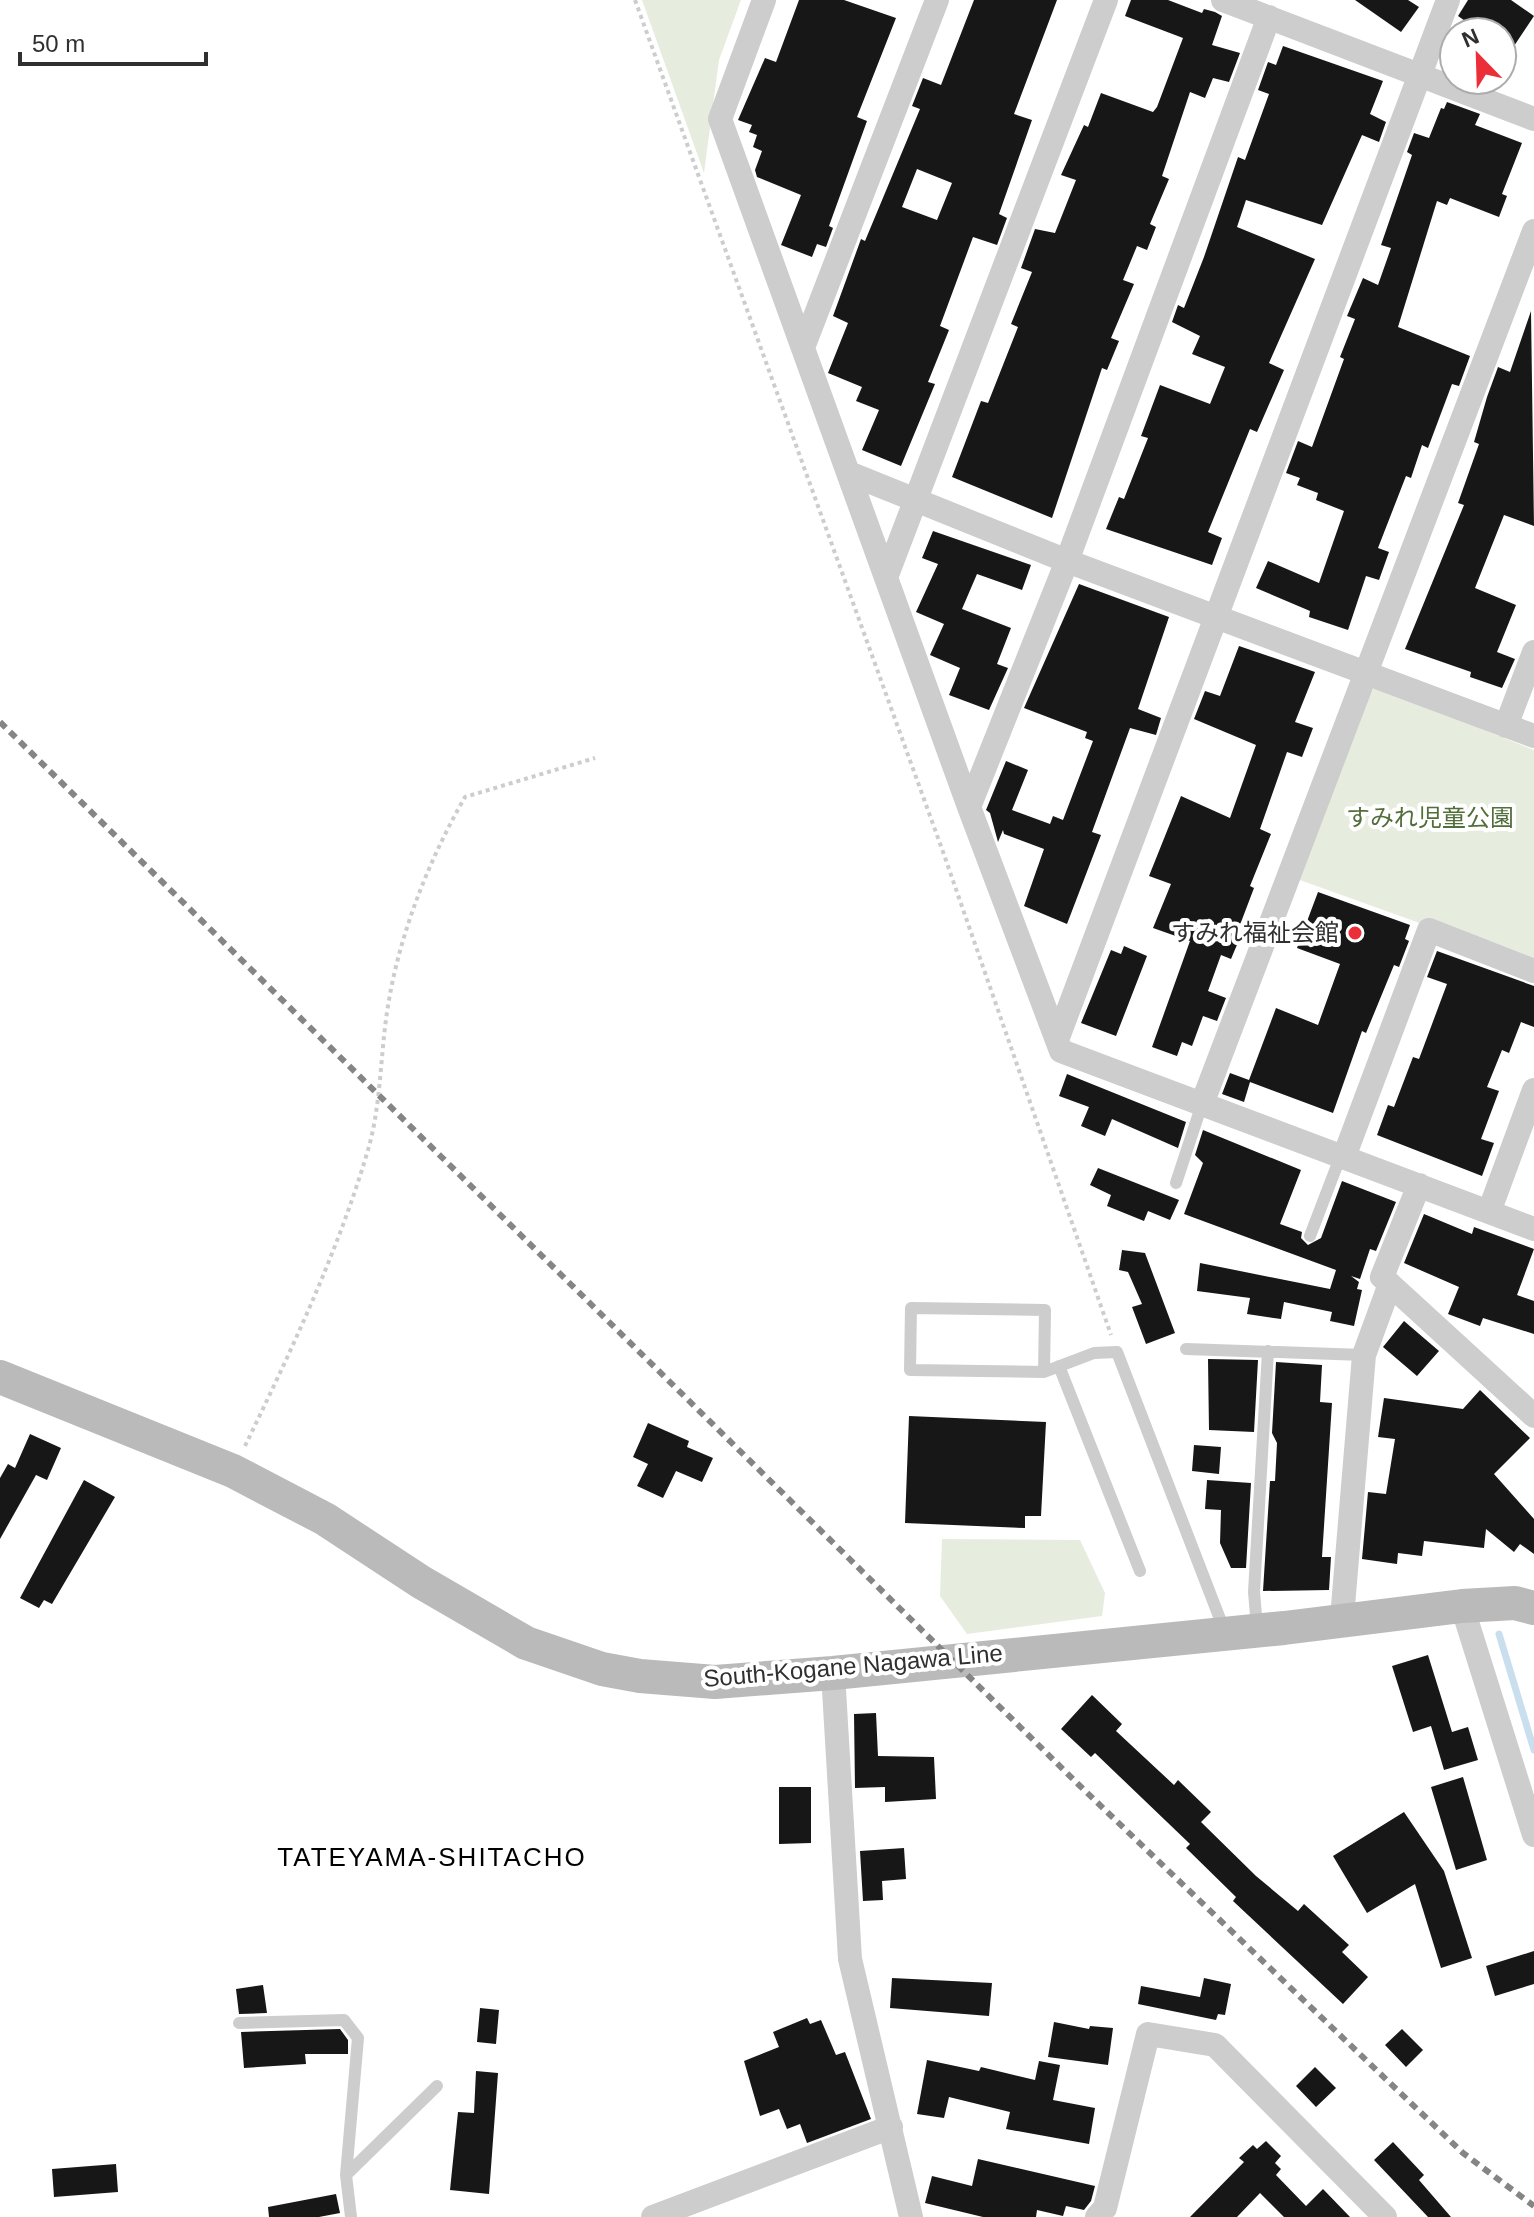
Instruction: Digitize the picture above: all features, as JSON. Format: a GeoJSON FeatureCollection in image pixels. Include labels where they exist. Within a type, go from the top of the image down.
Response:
{"type":"FeatureCollection","features":[{"type":"Feature","properties":{"kind":"main road","name":"South-Kogane Nagawa Line"},"geometry":{"type":"LineString","coordinates":[[0,1377],[233,1471],[325,1519],[485,1621],[526,1643],[602,1669],[715,1682],[833,1673],[1462,1606],[1515,1603],[1534,1608]]}},
{"type":"Feature","properties":{"kind":"street"},"geometry":{"type":"LineString","coordinates":[[764,0],[720,119],[969,807],[1061,1051],[1534,1229]]}},
{"type":"Feature","properties":{"kind":"street"},"geometry":{"type":"LineString","coordinates":[[804,345],[937,0]]}},
{"type":"Feature","properties":{"kind":"street"},"geometry":{"type":"LineString","coordinates":[[887,575],[917,503],[1106,0]]}},
{"type":"Feature","properties":{"kind":"street"},"geometry":{"type":"LineString","coordinates":[[1223,0],[1534,119]]}},
{"type":"Feature","properties":{"kind":"street"},"geometry":{"type":"LineString","coordinates":[[1057,1040],[1420,76],[1443,2]]}},
{"type":"Feature","properties":{"kind":"street"},"geometry":{"type":"LineString","coordinates":[[969,807],[1067,561],[1269,17]]}},
{"type":"Feature","properties":{"kind":"street"},"geometry":{"type":"LineString","coordinates":[[1202,1104],[1534,231]]}},
{"type":"Feature","properties":{"kind":"street"},"geometry":{"type":"LineString","coordinates":[[851,474],[1067,561],[1534,736]]}},
{"type":"Feature","properties":{"kind":"street"},"geometry":{"type":"LineString","coordinates":[[1506,726],[1534,652]]}},
{"type":"Feature","properties":{"kind":"street"},"geometry":{"type":"LineString","coordinates":[[1343,1156],[1429,930],[1534,971]]}},
{"type":"Feature","properties":{"kind":"street"},"geometry":{"type":"LineString","coordinates":[[1489,1212],[1534,1090]]}},
{"type":"Feature","properties":{"kind":"street"},"geometry":{"type":"LineString","coordinates":[[1419,1185],[1382,1277],[1534,1416]]}},
{"type":"Feature","properties":{"kind":"street"},"geometry":{"type":"LineString","coordinates":[[1342,1618],[1364,1355],[1390,1284]]}},
{"type":"Feature","properties":{"kind":"street"},"geometry":{"type":"LineString","coordinates":[[1462,1606],[1534,1835]]}},
{"type":"Feature","properties":{"kind":"street"},"geometry":{"type":"LineString","coordinates":[[833,1673],[850,1959],[911,2217]]}},
{"type":"Feature","properties":{"kind":"street"},"geometry":{"type":"LineString","coordinates":[[1097,2217],[1105,2208],[1148,2034],[1215,2045],[1385,2217]]}},
{"type":"Feature","properties":{"kind":"street"},"geometry":{"type":"LineString","coordinates":[[653,2217],[891,2127]]}},
{"type":"Feature","properties":{"kind":"lane"},"geometry":{"type":"LineString","coordinates":[[1176,1183],[1202,1104]]}},
{"type":"Feature","properties":{"kind":"lane"},"geometry":{"type":"LineString","coordinates":[[1310,1236],[1343,1156]]}},
{"type":"Feature","properties":{"kind":"lane"},"geometry":{"type":"LineString","coordinates":[[1044,1372],[1045,1310],[911,1308],[910,1370],[1044,1372],[1094,1353],[1117,1352],[1241,1631]]}},
{"type":"Feature","properties":{"kind":"lane"},"geometry":{"type":"LineString","coordinates":[[1186,1349],[1364,1355]]}},
{"type":"Feature","properties":{"kind":"lane"},"geometry":{"type":"LineString","coordinates":[[1241,1631],[1254,1592],[1268,1351]]}},
{"type":"Feature","properties":{"kind":"lane"},"geometry":{"type":"LineString","coordinates":[[1059,1366],[1140,1571]]}},
{"type":"Feature","properties":{"kind":"lane"},"geometry":{"type":"LineString","coordinates":[[239,2023],[344,2020],[358,2038],[346,2175],[351,2217]]}},
{"type":"Feature","properties":{"kind":"lane"},"geometry":{"type":"LineString","coordinates":[[346,2175],[437,2086]]}},
{"type":"Feature","properties":{"kind":"path"},"geometry":{"type":"LineString","coordinates":[[635,0],[942,849],[1117,1352]]}},
{"type":"Feature","properties":{"kind":"path"},"geometry":{"type":"LineString","coordinates":[[233,1471],[334,1247],[369,1147],[389,999],[402,940],[443,836],[465,797],[595,758]]}},
{"type":"Feature","properties":{"kind":"green space"},"geometry":{"type":"Polygon","coordinates":[[[642,0],[741,0],[719,60],[704,173],[642,0]]]}},
{"type":"Feature","properties":{"kind":"green space","name":"すみれ児童公園"},"geometry":{"type":"Polygon","coordinates":[[[1377,687],[1534,750],[1534,964],[1297,879],[1364,695],[1377,687]]]}},
{"type":"Feature","properties":{"kind":"green space"},"geometry":{"type":"Polygon","coordinates":[[[942,1539],[1080,1540],[1105,1593],[1102,1616],[967,1634],[940,1596],[942,1539]]]}},
{"type":"Feature","properties":{"kind":"building"},"geometry":{"type":"Polygon","coordinates":[[[799,0],[844,0],[896,18],[857,117],[867,121],[829,226],[833,228],[826,247],[817,244],[812,257],[781,245],[801,195],[757,177],[755,170],[762,151],[753,147],[757,135],[749,132],[752,125],[738,120],[765,58],[776,62],[799,0]]]}},
{"type":"Feature","properties":{"kind":"building"},"geometry":{"type":"Polygon","coordinates":[[[974,0],[1057,0],[1014,114],[1032,120],[999,214],[1007,218],[997,245],[973,237],[940,326],[949,330],[928,382],[935,384],[901,466],[862,450],[879,410],[856,401],[862,387],[828,373],[848,323],[833,316],[861,239],[865,241],[920,109],[912,106],[923,78],[941,85],[974,0]],[[917,169],[902,207],[937,220],[952,183],[917,169]]]}},
{"type":"Feature","properties":{"kind":"building"},"geometry":{"type":"Polygon","coordinates":[[[1131,0],[1168,0],[1202,13],[1204,9],[1215,12],[1222,16],[1212,45],[1240,53],[1229,82],[1213,78],[1205,98],[1190,92],[1162,176],[1169,179],[1150,224],[1156,227],[1147,250],[1137,246],[1123,280],[1134,284],[1111,338],[1119,341],[1107,370],[1102,368],[1052,518],[952,477],[981,401],[988,403],[1018,327],[1011,324],[1032,272],[1021,268],[1035,229],[1055,233],[1076,180],[1061,175],[1084,125],[1088,127],[1101,93],[1153,112],[1183,38],[1125,16],[1131,0]]]}},
{"type":"Feature","properties":{"kind":"building"},"geometry":{"type":"Polygon","coordinates":[[[1355,0],[1408,0],[1419,7],[1401,32],[1355,0]]]}},
{"type":"Feature","properties":{"kind":"building"},"geometry":{"type":"Polygon","coordinates":[[[1468,0],[1511,0],[1534,16],[1518,40],[1518,16],[1458,16],[1468,0]]]}},
{"type":"Feature","properties":{"kind":"building"},"geometry":{"type":"Polygon","coordinates":[[[1283,46],[1383,81],[1370,114],[1386,122],[1379,142],[1362,135],[1322,225],[1246,200],[1237,227],[1315,259],[1269,363],[1284,370],[1257,432],[1250,429],[1208,532],[1222,538],[1212,565],[1106,529],[1119,497],[1124,499],[1148,438],[1141,436],[1160,385],[1210,404],[1225,367],[1192,354],[1200,336],[1172,322],[1178,305],[1184,308],[1238,157],[1245,160],[1269,94],[1258,90],[1268,62],[1276,65],[1283,46]]]}},
{"type":"Feature","properties":{"kind":"building"},"geometry":{"type":"Polygon","coordinates":[[[1447,102],[1480,114],[1475,125],[1522,143],[1502,194],[1507,196],[1499,217],[1450,198],[1447,205],[1437,201],[1398,327],[1470,356],[1459,386],[1452,384],[1428,448],[1422,445],[1411,478],[1406,476],[1378,548],[1389,552],[1379,580],[1366,576],[1348,630],[1309,617],[1310,611],[1256,588],[1268,561],[1319,583],[1344,511],[1316,500],[1318,493],[1297,485],[1300,478],[1286,473],[1298,441],[1312,447],[1344,359],[1340,357],[1355,319],[1347,316],[1363,278],[1378,285],[1391,248],[1381,245],[1412,155],[1407,152],[1414,133],[1429,138],[1441,108],[1444,109],[1447,102]]]}},
{"type":"Feature","properties":{"kind":"building"},"geometry":{"type":"Polygon","coordinates":[[[1531,311],[1534,526],[1504,515],[1475,588],[1516,605],[1497,652],[1515,659],[1502,688],[1470,677],[1471,672],[1405,649],[1464,505],[1458,503],[1479,444],[1474,442],[1498,367],[1510,372],[1531,311]]]}},
{"type":"Feature","properties":{"kind":"building"},"geometry":{"type":"Polygon","coordinates":[[[933,531],[1031,565],[1022,590],[977,574],[962,609],[1011,628],[997,664],[1008,668],[989,710],[949,695],[960,668],[930,655],[944,624],[916,612],[938,564],[922,558],[933,531]]]}},
{"type":"Feature","properties":{"kind":"building"},"geometry":{"type":"Polygon","coordinates":[[[1079,584],[1169,617],[1138,709],[1161,718],[1156,735],[1130,728],[1092,832],[1101,835],[1067,924],[1024,906],[1044,849],[1004,834],[1003,830],[998,842],[990,813],[986,810],[1006,761],[1028,770],[1012,810],[1050,824],[1053,816],[1063,820],[1093,741],[1085,738],[1087,732],[1024,708],[1079,584]]]}},
{"type":"Feature","properties":{"kind":"building"},"geometry":{"type":"Polygon","coordinates":[[[1239,646],[1315,672],[1295,722],[1313,728],[1302,757],[1287,752],[1260,829],[1271,834],[1250,886],[1254,888],[1235,938],[1239,940],[1231,959],[1221,955],[1208,991],[1226,998],[1217,1021],[1203,1016],[1192,1046],[1182,1042],[1177,1056],[1152,1047],[1190,941],[1153,928],[1171,884],[1149,876],[1181,796],[1230,818],[1256,745],[1194,719],[1205,691],[1220,696],[1239,646]]]}},
{"type":"Feature","properties":{"kind":"building"},"geometry":{"type":"Polygon","coordinates":[[[1318,892],[1410,925],[1405,939],[1409,941],[1399,967],[1394,965],[1366,1033],[1362,1031],[1333,1113],[1250,1082],[1244,1102],[1222,1094],[1230,1073],[1249,1080],[1276,1008],[1318,1025],[1340,964],[1297,948],[1318,892]]]}},
{"type":"Feature","properties":{"kind":"building"},"geometry":{"type":"Polygon","coordinates":[[[1124,946],[1147,956],[1116,1036],[1081,1023],[1111,950],[1121,954],[1124,946]]]}},
{"type":"Feature","properties":{"kind":"building"},"geometry":{"type":"Polygon","coordinates":[[[1437,951],[1534,986],[1534,1027],[1521,1022],[1509,1053],[1502,1050],[1487,1087],[1499,1091],[1481,1139],[1494,1143],[1482,1176],[1377,1135],[1388,1105],[1394,1107],[1413,1057],[1419,1059],[1447,984],[1427,977],[1437,951]]]}},
{"type":"Feature","properties":{"kind":"building"},"geometry":{"type":"Polygon","coordinates":[[[1067,1074],[1186,1122],[1178,1148],[1112,1119],[1105,1136],[1081,1126],[1089,1107],[1059,1096],[1067,1074]]]}},
{"type":"Feature","properties":{"kind":"building"},"geometry":{"type":"Polygon","coordinates":[[[1203,1130],[1301,1170],[1280,1224],[1302,1232],[1301,1238],[1308,1245],[1321,1238],[1342,1181],[1396,1202],[1376,1251],[1370,1249],[1360,1279],[1351,1276],[1359,1282],[1357,1289],[1362,1290],[1354,1326],[1330,1321],[1332,1312],[1284,1302],[1281,1319],[1247,1314],[1250,1298],[1197,1291],[1200,1263],[1330,1289],[1336,1270],[1184,1214],[1203,1163],[1195,1155],[1203,1130]]]}},
{"type":"Feature","properties":{"kind":"building"},"geometry":{"type":"Polygon","coordinates":[[[1098,1168],[1179,1200],[1170,1220],[1148,1211],[1144,1221],[1107,1206],[1111,1195],[1090,1185],[1098,1168]]]}},
{"type":"Feature","properties":{"kind":"building"},"geometry":{"type":"Polygon","coordinates":[[[1424,1214],[1472,1234],[1474,1227],[1534,1249],[1517,1295],[1534,1301],[1534,1334],[1483,1318],[1480,1326],[1448,1314],[1459,1287],[1404,1263],[1424,1214]]]}},
{"type":"Feature","properties":{"kind":"building"},"geometry":{"type":"Polygon","coordinates":[[[1122,1250],[1145,1253],[1175,1333],[1146,1344],[1132,1307],[1142,1304],[1128,1272],[1119,1270],[1122,1250]]]}},
{"type":"Feature","properties":{"kind":"building"},"geometry":{"type":"Polygon","coordinates":[[[1404,1321],[1439,1351],[1417,1376],[1383,1347],[1404,1321]]]}},
{"type":"Feature","properties":{"kind":"building"},"geometry":{"type":"Polygon","coordinates":[[[1208,1359],[1258,1360],[1254,1432],[1209,1430],[1208,1359]]]}},
{"type":"Feature","properties":{"kind":"building"},"geometry":{"type":"Polygon","coordinates":[[[1276,1362],[1322,1365],[1320,1402],[1332,1403],[1322,1557],[1331,1557],[1329,1590],[1263,1591],[1270,1481],[1275,1481],[1277,1443],[1272,1433],[1276,1362]]]}},
{"type":"Feature","properties":{"kind":"building"},"geometry":{"type":"Polygon","coordinates":[[[1480,1390],[1530,1438],[1494,1474],[1534,1519],[1534,1554],[1520,1544],[1514,1552],[1486,1529],[1484,1548],[1424,1541],[1422,1556],[1398,1553],[1397,1564],[1362,1559],[1368,1492],[1386,1494],[1395,1439],[1378,1437],[1384,1398],[1463,1409],[1480,1390]]]}},
{"type":"Feature","properties":{"kind":"building"},"geometry":{"type":"Polygon","coordinates":[[[909,1416],[1046,1422],[1041,1516],[1025,1516],[1025,1528],[905,1523],[909,1416]]]}},
{"type":"Feature","properties":{"kind":"building"},"geometry":{"type":"Polygon","coordinates":[[[648,1423],[689,1441],[687,1447],[713,1458],[702,1482],[676,1471],[663,1498],[637,1486],[648,1464],[633,1457],[648,1423]]]}},
{"type":"Feature","properties":{"kind":"building"},"geometry":{"type":"Polygon","coordinates":[[[30,1434],[61,1448],[47,1480],[36,1475],[0,1539],[0,1478],[8,1464],[15,1468],[30,1434]]]}},
{"type":"Feature","properties":{"kind":"building"},"geometry":{"type":"Polygon","coordinates":[[[1194,1445],[1221,1447],[1219,1474],[1192,1471],[1194,1445]]]}},
{"type":"Feature","properties":{"kind":"building"},"geometry":{"type":"Polygon","coordinates":[[[84,1480],[115,1497],[52,1604],[44,1600],[39,1608],[20,1598],[84,1480]]]}},
{"type":"Feature","properties":{"kind":"building"},"geometry":{"type":"Polygon","coordinates":[[[1207,1480],[1251,1483],[1246,1568],[1231,1568],[1220,1543],[1221,1510],[1205,1509],[1207,1480]]]}},
{"type":"Feature","properties":{"kind":"building"},"geometry":{"type":"Polygon","coordinates":[[[1428,1655],[1452,1732],[1468,1727],[1478,1760],[1444,1770],[1431,1726],[1413,1732],[1392,1666],[1428,1655]]]}},
{"type":"Feature","properties":{"kind":"building"},"geometry":{"type":"Polygon","coordinates":[[[1092,1695],[1122,1724],[1116,1731],[1174,1785],[1178,1780],[1211,1812],[1201,1822],[1256,1876],[1298,1911],[1304,1904],[1349,1945],[1342,1952],[1368,1977],[1343,2004],[1233,1901],[1236,1897],[1186,1848],[1190,1844],[1095,1753],[1091,1757],[1061,1729],[1092,1695]]]}},
{"type":"Feature","properties":{"kind":"building"},"geometry":{"type":"Polygon","coordinates":[[[876,1713],[878,1756],[934,1757],[936,1799],[885,1802],[885,1787],[855,1788],[854,1714],[876,1713]]]}},
{"type":"Feature","properties":{"kind":"building"},"geometry":{"type":"Polygon","coordinates":[[[1463,1777],[1487,1860],[1456,1870],[1431,1787],[1463,1777]]]}},
{"type":"Feature","properties":{"kind":"building"},"geometry":{"type":"Polygon","coordinates":[[[779,1787],[811,1787],[811,1843],[779,1844],[779,1787]]]}},
{"type":"Feature","properties":{"kind":"building"},"geometry":{"type":"Polygon","coordinates":[[[1404,1812],[1444,1871],[1472,1958],[1441,1968],[1415,1884],[1367,1913],[1333,1856],[1404,1812]]]}},
{"type":"Feature","properties":{"kind":"building"},"geometry":{"type":"Polygon","coordinates":[[[904,1848],[906,1879],[882,1881],[883,1900],[863,1901],[860,1851],[904,1848]]]}},
{"type":"Feature","properties":{"kind":"building"},"geometry":{"type":"Polygon","coordinates":[[[1534,1951],[1534,1984],[1495,1996],[1486,1966],[1534,1951]]]}},
{"type":"Feature","properties":{"kind":"building"},"geometry":{"type":"Polygon","coordinates":[[[892,1978],[992,1983],[989,2016],[890,2008],[892,1978]]]}},
{"type":"Feature","properties":{"kind":"building"},"geometry":{"type":"Polygon","coordinates":[[[1204,1978],[1231,1984],[1225,2015],[1218,2014],[1216,2020],[1138,2004],[1141,1986],[1200,1997],[1204,1978]]]}},
{"type":"Feature","properties":{"kind":"building"},"geometry":{"type":"Polygon","coordinates":[[[263,1985],[267,2013],[239,2014],[236,1989],[263,1985]]]}},
{"type":"Feature","properties":{"kind":"building"},"geometry":{"type":"Polygon","coordinates":[[[480,2008],[499,2010],[496,2044],[477,2042],[480,2008]]]}},
{"type":"Feature","properties":{"kind":"building"},"geometry":{"type":"Polygon","coordinates":[[[807,2018],[810,2024],[821,2020],[836,2055],[845,2052],[871,2119],[807,2143],[800,2124],[787,2129],[779,2109],[760,2116],[744,2061],[779,2047],[773,2032],[807,2018]]]}},
{"type":"Feature","properties":{"kind":"building"},"geometry":{"type":"Polygon","coordinates":[[[1054,2022],[1089,2029],[1090,2026],[1113,2028],[1108,2065],[1048,2057],[1054,2022]]]}},
{"type":"Feature","properties":{"kind":"building"},"geometry":{"type":"Polygon","coordinates":[[[340,2029],[348,2040],[348,2054],[305,2054],[306,2064],[244,2068],[241,2032],[340,2029]]]}},
{"type":"Feature","properties":{"kind":"building"},"geometry":{"type":"Polygon","coordinates":[[[1402,2029],[1423,2050],[1406,2067],[1385,2045],[1402,2029]]]}},
{"type":"Feature","properties":{"kind":"building"},"geometry":{"type":"Polygon","coordinates":[[[927,2060],[979,2071],[981,2067],[1035,2080],[1039,2061],[1060,2065],[1053,2100],[1095,2108],[1089,2144],[1006,2129],[1010,2112],[949,2097],[944,2118],[917,2114],[927,2060]]]}},
{"type":"Feature","properties":{"kind":"building"},"geometry":{"type":"Polygon","coordinates":[[[1315,2067],[1336,2088],[1316,2107],[1296,2086],[1315,2067]]]}},
{"type":"Feature","properties":{"kind":"building"},"geometry":{"type":"Polygon","coordinates":[[[476,2071],[498,2073],[489,2194],[450,2190],[458,2112],[474,2113],[476,2071]]]}},
{"type":"Feature","properties":{"kind":"building"},"geometry":{"type":"Polygon","coordinates":[[[1266,2141],[1281,2156],[1275,2163],[1281,2169],[1276,2175],[1306,2206],[1323,2189],[1350,2217],[1284,2217],[1260,2193],[1237,2217],[1190,2217],[1244,2162],[1239,2158],[1253,2145],[1257,2149],[1266,2141]]]}},
{"type":"Feature","properties":{"kind":"building"},"geometry":{"type":"Polygon","coordinates":[[[1393,2142],[1424,2175],[1419,2180],[1451,2217],[1428,2217],[1374,2160],[1393,2142]]]}},
{"type":"Feature","properties":{"kind":"building"},"geometry":{"type":"Polygon","coordinates":[[[978,2159],[1095,2186],[1091,2201],[1084,2210],[1066,2206],[1063,2216],[1037,2210],[1036,2217],[983,2217],[925,2203],[932,2176],[972,2186],[978,2159]]]}},
{"type":"Feature","properties":{"kind":"building"},"geometry":{"type":"Polygon","coordinates":[[[116,2164],[118,2192],[54,2197],[52,2169],[116,2164]]]}},
{"type":"Feature","properties":{"kind":"building"},"geometry":{"type":"Polygon","coordinates":[[[336,2194],[340,2213],[319,2217],[269,2217],[268,2207],[336,2194]]]}},
{"type":"Feature","properties":{"kind":"waterway"},"geometry":{"type":"LineString","coordinates":[[1499,1634],[1534,1750]]}},
{"type":"Feature","properties":{"kind":"railway"},"geometry":{"type":"LineString","coordinates":[[0,722],[1079,1785],[1463,2153],[1534,2206]]}},
{"type":"Feature","properties":{"kind":"place","name":"すみれ福祉会館"},"geometry":{"type":"Point","coordinates":[1355,933]}},
{"type":"Feature","properties":{"kind":"district","name":"TATEYAMA-SHITACHO"},"geometry":{"type":"Point","coordinates":[432,1857]}}]}
